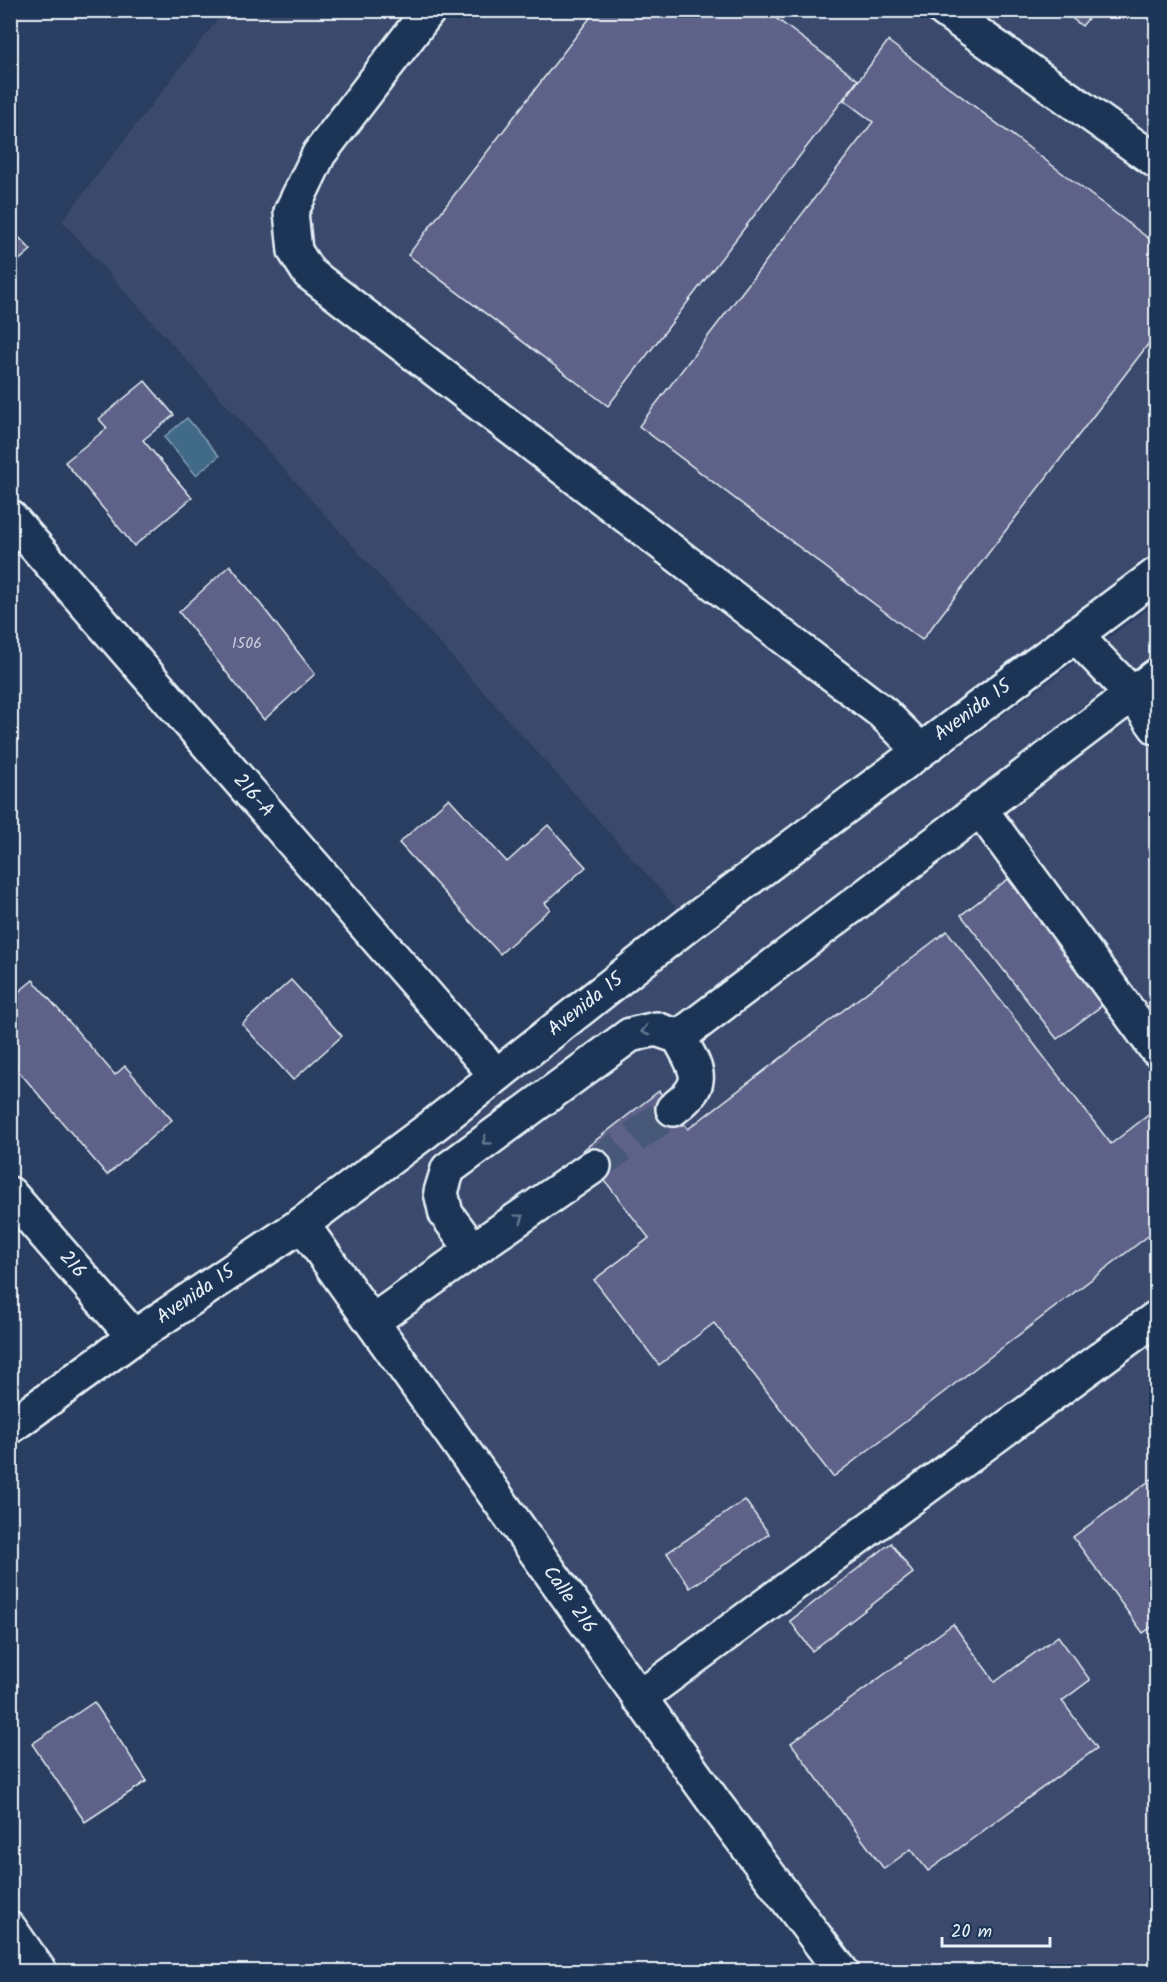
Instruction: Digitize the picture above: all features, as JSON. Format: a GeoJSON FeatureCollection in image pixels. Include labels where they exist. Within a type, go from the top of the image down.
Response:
{"type":"FeatureCollection","features":[{"type":"Feature","properties":{"kind":"street"},"geometry":{"type":"LineString","coordinates":[[429,10],[319,154],[291,212],[295,250],[309,273],[883,713],[920,750]]}},
{"type":"Feature","properties":{"kind":"street"},"geometry":{"type":"LineString","coordinates":[[944,10],[1156,160]]}},
{"type":"Feature","properties":{"kind":"street","name":"216-A"},"geometry":{"type":"LineString","coordinates":[[10,518],[496,1075]]}},
{"type":"Feature","properties":{"kind":"street","name":"Avenida 15"},"geometry":{"type":"LineString","coordinates":[[10,1427],[134,1337],[302,1224],[690,923],[1156,575]]}},
{"type":"Feature","properties":{"kind":"street"},"geometry":{"type":"LineString","coordinates":[[1075,635],[1145,686],[1156,727]]}},
{"type":"Feature","properties":{"kind":"street"},"geometry":{"type":"LineString","coordinates":[[679,1037],[1145,686]]}},
{"type":"Feature","properties":{"kind":"street"},"geometry":{"type":"LineString","coordinates":[[980,809],[1156,1049]]}},
{"type":"Feature","properties":{"kind":"street"},"geometry":{"type":"LineString","coordinates":[[473,1250],[446,1214],[441,1192],[448,1169],[630,1035],[656,1029],[679,1037],[694,1065],[697,1081],[688,1098],[673,1109]]}},
{"type":"Feature","properties":{"kind":"street"},"geometry":{"type":"LineString","coordinates":[[373,1321],[594,1166]]}},
{"type":"Feature","properties":{"kind":"street","name":"216"},"geometry":{"type":"LineString","coordinates":[[10,1194],[134,1337]]}},
{"type":"Feature","properties":{"kind":"street","name":"Calle 216"},"geometry":{"type":"LineString","coordinates":[[302,1224],[717,1806],[842,1971]]}},
{"type":"Feature","properties":{"kind":"street"},"geometry":{"type":"LineString","coordinates":[[639,1698],[1156,1318]]}},
{"type":"Feature","properties":{"kind":"street"},"geometry":{"type":"LineString","coordinates":[[10,1929],[40,1971]]}},
{"type":"Feature","properties":{"kind":"shaded area"},"geometry":{"type":"Polygon","coordinates":[[[224,11],[1156,11],[1156,575],[690,923],[62,221],[224,11]]]}},
{"type":"Feature","properties":{"kind":"shaded area"},"geometry":{"type":"Polygon","coordinates":[[[187,418],[219,456],[196,475],[164,437],[187,418]]]}},
{"type":"Feature","properties":{"kind":"shaded area"},"geometry":{"type":"Polygon","coordinates":[[[1156,603],[1156,1971],[842,1971],[312,1237],[700,937],[1156,603]]]}},
{"type":"Feature","properties":{"kind":"building"},"geometry":{"type":"Polygon","coordinates":[[[596,10],[765,10],[858,80],[608,406],[408,255],[596,10]]]}},
{"type":"Feature","properties":{"kind":"building"},"geometry":{"type":"Polygon","coordinates":[[[1061,10],[1095,10],[1082,26],[1061,10]]]}},
{"type":"Feature","properties":{"kind":"building"},"geometry":{"type":"Polygon","coordinates":[[[888,41],[1156,244],[1156,334],[922,640],[639,426],[873,122],[844,100],[888,41]]]}},
{"type":"Feature","properties":{"kind":"building"},"geometry":{"type":"Polygon","coordinates":[[[10,228],[31,250],[10,268],[10,228]]]}},
{"type":"Feature","properties":{"kind":"building"},"geometry":{"type":"Polygon","coordinates":[[[145,381],[174,415],[143,440],[192,498],[134,546],[65,462],[107,428],[99,419],[145,381]]]}},
{"type":"Feature","properties":{"kind":"building"},"geometry":{"type":"Polygon","coordinates":[[[230,565],[315,674],[264,720],[179,612],[230,565]]]}},
{"type":"Feature","properties":{"kind":"building"},"geometry":{"type":"Polygon","coordinates":[[[449,798],[507,862],[548,825],[586,867],[545,903],[550,909],[500,954],[399,843],[449,798]]]}},
{"type":"Feature","properties":{"kind":"building"},"geometry":{"type":"Polygon","coordinates":[[[1008,879],[1104,1004],[1057,1039],[961,915],[1008,879]]]}},
{"type":"Feature","properties":{"kind":"building"},"geometry":{"type":"Polygon","coordinates":[[[947,931],[1111,1144],[1156,1109],[1156,1230],[833,1477],[714,1323],[659,1365],[594,1280],[649,1238],[582,1151],[659,1091],[688,1129],[947,931]]]}},
{"type":"Feature","properties":{"kind":"building"},"geometry":{"type":"Polygon","coordinates":[[[33,980],[115,1075],[125,1066],[172,1120],[107,1175],[10,1061],[10,999],[33,980]]]}},
{"type":"Feature","properties":{"kind":"building"},"geometry":{"type":"Polygon","coordinates":[[[291,980],[342,1036],[293,1080],[242,1024],[291,980]]]}},
{"type":"Feature","properties":{"kind":"building"},"geometry":{"type":"Polygon","coordinates":[[[1156,1476],[1156,1624],[1143,1633],[1073,1537],[1156,1476]]]}},
{"type":"Feature","properties":{"kind":"building"},"geometry":{"type":"Polygon","coordinates":[[[745,1500],[769,1534],[690,1588],[667,1553],[745,1500]]]}},
{"type":"Feature","properties":{"kind":"building"},"geometry":{"type":"Polygon","coordinates":[[[891,1543],[913,1573],[812,1651],[790,1621],[891,1543]]]}},
{"type":"Feature","properties":{"kind":"building"},"geometry":{"type":"Polygon","coordinates":[[[953,1624],[995,1682],[1058,1636],[1090,1680],[1062,1701],[1097,1748],[928,1871],[911,1849],[884,1869],[791,1743],[953,1624]]]}},
{"type":"Feature","properties":{"kind":"building"},"geometry":{"type":"Polygon","coordinates":[[[94,1702],[147,1781],[85,1822],[32,1744],[94,1702]]]}},
{"type":"Feature","properties":{"kind":"tunnel"},"geometry":{"type":"LineString","coordinates":[[594,1166],[673,1109]]}}]}
